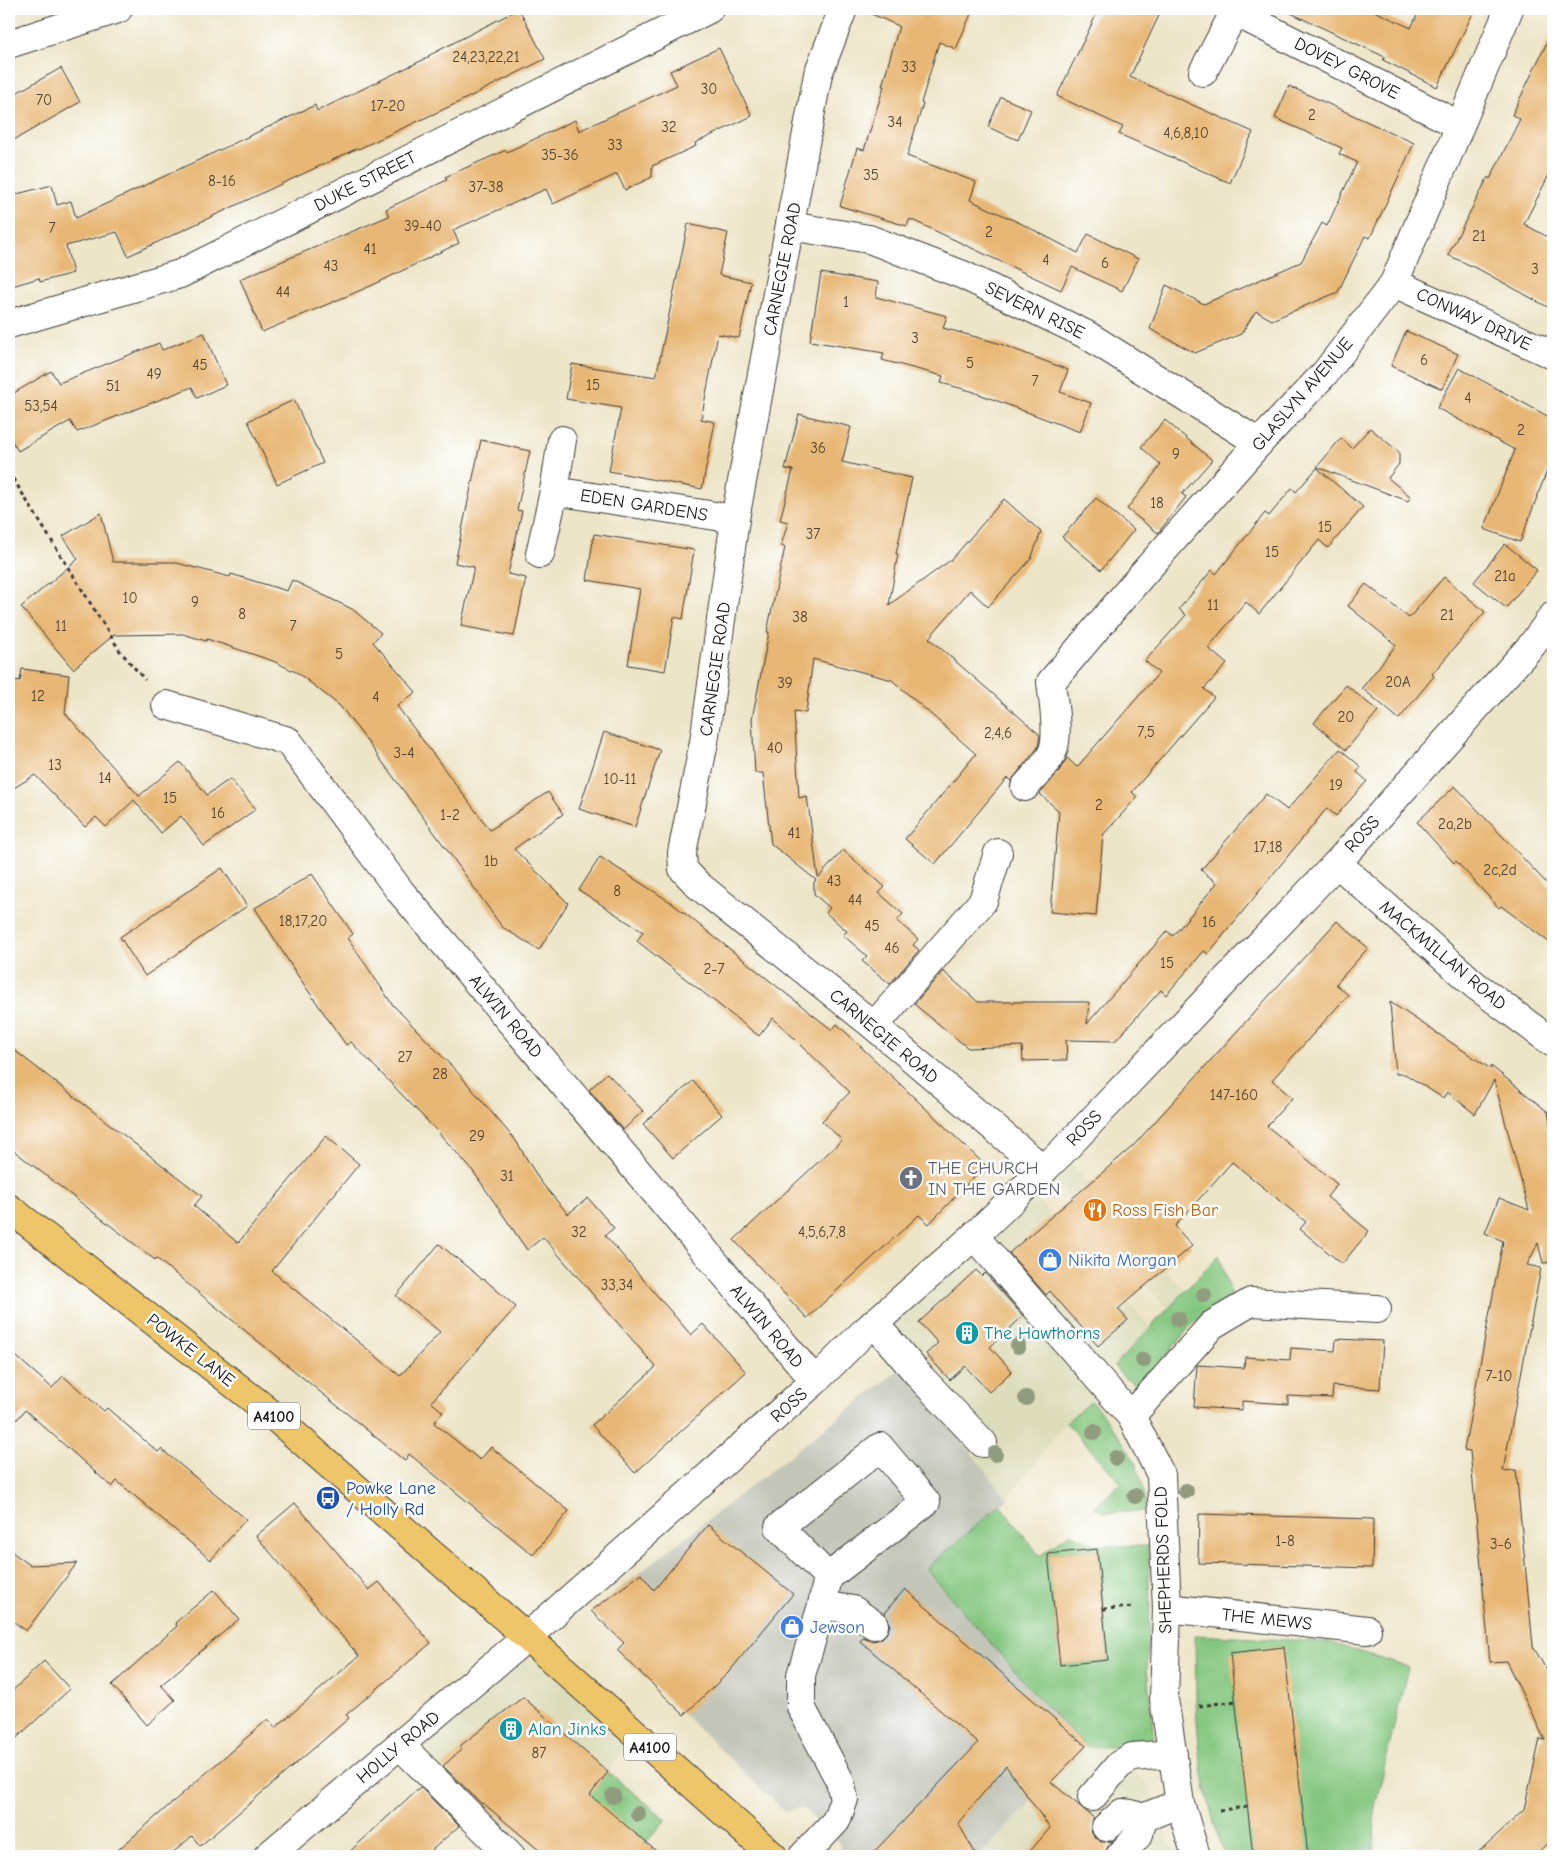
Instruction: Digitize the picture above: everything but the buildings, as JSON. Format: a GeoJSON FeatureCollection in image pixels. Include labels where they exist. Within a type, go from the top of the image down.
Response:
{"type":"FeatureCollection","features":[{"type":"Feature","properties":{"kind":"main road","name":"POWKE LANE"},"geometry":{"type":"LineString","coordinates":[[9,1208],[263,1407],[527,1637]]}},
{"type":"Feature","properties":{"kind":"main road","name":"A4100"},"geometry":{"type":"LineString","coordinates":[[527,1637],[773,1856]]}},
{"type":"Feature","properties":{"kind":"street"},"geometry":{"type":"LineString","coordinates":[[9,44],[118,9]]}},
{"type":"Feature","properties":{"kind":"street","name":"DUKE STREET"},"geometry":{"type":"LineString","coordinates":[[9,324],[180,274],[709,9]]}},
{"type":"Feature","properties":{"kind":"street","name":"CARNEGIE ROAD"},"geometry":{"type":"LineString","coordinates":[[843,9],[818,74],[735,519],[704,742],[682,853],[683,869],[698,885],[874,1026],[1044,1170]]}},
{"type":"Feature","properties":{"kind":"street","name":"GLASLYN AVENUE"},"geometry":{"type":"LineString","coordinates":[[1025,786],[1046,762],[1054,747],[1056,736],[1052,682],[1147,570],[1259,443],[1326,372],[1394,283],[1509,9]]}},
{"type":"Feature","properties":{"kind":"street","name":"DOVEY GROVE"},"geometry":{"type":"LineString","coordinates":[[1204,72],[1236,10],[1459,125]]}},
{"type":"Feature","properties":{"kind":"street","name":"SEVERN RISE"},"geometry":{"type":"LineString","coordinates":[[790,226],[869,238],[963,275],[1087,335],[1259,443]]}},
{"type":"Feature","properties":{"kind":"street","name":"CONWAY DRIVE"},"geometry":{"type":"LineString","coordinates":[[1394,283],[1553,355]]}},
{"type":"Feature","properties":{"kind":"street"},"geometry":{"type":"LineString","coordinates":[[540,554],[554,490],[562,440]]}},
{"type":"Feature","properties":{"kind":"street","name":"EDEN GARDENS"},"geometry":{"type":"LineString","coordinates":[[554,490],[735,519]]}},
{"type":"Feature","properties":{"kind":"street","name":"ROSS"},"geometry":{"type":"LineString","coordinates":[[527,1637],[815,1381],[874,1324],[974,1236],[1044,1170],[1336,862],[1532,645],[1553,616]]}},
{"type":"Feature","properties":{"kind":"street","name":"ALWIN ROAD"},"geometry":{"type":"LineString","coordinates":[[166,705],[288,741],[400,891],[815,1381]]}},
{"type":"Feature","properties":{"kind":"street"},"geometry":{"type":"LineString","coordinates":[[874,1026],[983,901],[998,853]]}},
{"type":"Feature","properties":{"kind":"street","name":"MACKMILLAN ROAD"},"geometry":{"type":"LineString","coordinates":[[1336,862],[1475,985],[1553,1043]]}},
{"type":"Feature","properties":{"kind":"street","name":"SHEPHERDS FOLD"},"geometry":{"type":"LineString","coordinates":[[974,1236],[1131,1416],[1161,1475],[1167,1608],[1164,1699],[1180,1803],[1196,1856]]}},
{"type":"Feature","properties":{"kind":"street"},"geometry":{"type":"LineString","coordinates":[[1131,1416],[1212,1325],[1252,1302],[1377,1309]]}},
{"type":"Feature","properties":{"kind":"street"},"geometry":{"type":"LineString","coordinates":[[874,1324],[922,1379],[983,1443]]}},
{"type":"Feature","properties":{"kind":"street"},"geometry":{"type":"LineString","coordinates":[[803,1856],[836,1821],[844,1799],[840,1781],[801,1707],[801,1675],[822,1605],[828,1577],[926,1502],[880,1447],[779,1527],[828,1577]]}},
{"type":"Feature","properties":{"kind":"street"},"geometry":{"type":"LineString","coordinates":[[822,1605],[853,1610],[874,1625]]}},
{"type":"Feature","properties":{"kind":"street","name":"THE MEWS"},"geometry":{"type":"LineString","coordinates":[[1167,1608],[1368,1630]]}},
{"type":"Feature","properties":{"kind":"street","name":"HOLLY ROAD"},"geometry":{"type":"LineString","coordinates":[[268,1856],[527,1637]]}},
{"type":"Feature","properties":{"kind":"street"},"geometry":{"type":"LineString","coordinates":[[400,1745],[511,1856]]}},
{"type":"Feature","properties":{"kind":"street"},"geometry":{"type":"LineString","coordinates":[[1092,1797],[1119,1765],[1132,1758],[1173,1754]]}},
{"type":"Feature","properties":{"kind":"street"},"geometry":{"type":"LineString","coordinates":[[1106,1828],[1122,1814],[1131,1814],[1143,1818],[1180,1803]]}},
{"type":"Feature","properties":{"kind":"street"},"geometry":{"type":"LineString","coordinates":[[1120,1856],[1139,1834],[1143,1818]]}},
{"type":"Feature","properties":{"kind":"path"},"geometry":{"type":"LineString","coordinates":[[9,472],[120,651],[166,705]]}},
{"type":"Feature","properties":{"kind":"path"},"geometry":{"type":"LineString","coordinates":[[1228,1809],[1248,1807]]}},
{"type":"Feature","properties":{"kind":"shaded area"},"geometry":{"type":"Polygon","coordinates":[[[1062,1152],[1121,1221],[1185,1290],[1168,1308],[1145,1285],[1044,1170],[1062,1152]]]}},
{"type":"Feature","properties":{"kind":"shaded area"},"geometry":{"type":"Polygon","coordinates":[[[1026,1187],[1150,1327],[1099,1379],[1104,1385],[1092,1401],[1066,1422],[1008,1499],[903,1367],[874,1323],[1026,1187]]]}},
{"type":"Feature","properties":{"kind":"shaded area","name":"Jewson"},"geometry":{"type":"Polygon","coordinates":[[[903,1367],[1008,1499],[926,1569],[1044,1704],[1086,1746],[979,1856],[836,1856],[842,1846],[802,1807],[785,1812],[617,1650],[624,1643],[591,1611],[903,1367]]]}},
{"type":"Feature","properties":{"kind":"shaded area"},"geometry":{"type":"Polygon","coordinates":[[[527,1637],[635,1733],[608,1772],[539,1856],[492,1856],[392,1752],[527,1637]]]}},
{"type":"Feature","properties":{"kind":"shaded area"},"geometry":{"type":"Polygon","coordinates":[[[1086,1746],[1111,1747],[1148,1785],[1156,1803],[1162,1829],[1178,1856],[978,1856],[1086,1746]]]}},
{"type":"Feature","properties":{"kind":"green space"},"geometry":{"type":"Polygon","coordinates":[[[1219,1255],[1232,1297],[1212,1307],[1191,1325],[1147,1381],[1134,1384],[1121,1375],[1114,1366],[1219,1255]]]}},
{"type":"Feature","properties":{"kind":"green space"},"geometry":{"type":"Polygon","coordinates":[[[1092,1401],[1121,1439],[1136,1465],[1144,1495],[1145,1511],[1104,1513],[1095,1507],[1121,1483],[1066,1422],[1092,1401]]]}},
{"type":"Feature","properties":{"kind":"green space"},"geometry":{"type":"Polygon","coordinates":[[[1000,1505],[1040,1556],[1070,1533],[1097,1545],[1148,1546],[1150,1606],[1147,1667],[1154,1741],[1111,1747],[1086,1746],[1044,1704],[926,1569],[1000,1505]],[[1097,1549],[1048,1554],[1060,1665],[1108,1660],[1097,1549]]]}},
{"type":"Feature","properties":{"kind":"green space"},"geometry":{"type":"Polygon","coordinates":[[[1195,1635],[1328,1642],[1408,1667],[1374,1811],[1375,1856],[1225,1856],[1208,1801],[1202,1772],[1197,1716],[1195,1635]]]}},
{"type":"Feature","properties":{"kind":"green space"},"geometry":{"type":"Polygon","coordinates":[[[608,1772],[666,1819],[646,1843],[558,1854],[561,1856],[538,1856],[608,1772]]]}},
{"type":"Feature","properties":{"kind":"place","name":"THE CHURCH IN THE GARDEN"},"geometry":{"type":"Point","coordinates":[911,1178]}},
{"type":"Feature","properties":{"kind":"place","name":"Ross Fish Bar"},"geometry":{"type":"Point","coordinates":[1095,1210]}},
{"type":"Feature","properties":{"kind":"place","name":"Nikita Morgan"},"geometry":{"type":"Point","coordinates":[1050,1260]}},
{"type":"Feature","properties":{"kind":"place","name":"The Hawthorns"},"geometry":{"type":"Point","coordinates":[967,1333]}},
{"type":"Feature","properties":{"kind":"place","name":"Powke Lane / Holly Rd"},"geometry":{"type":"Point","coordinates":[328,1498]}},
{"type":"Feature","properties":{"kind":"place","name":"Jewson"},"geometry":{"type":"Point","coordinates":[792,1627]}},
{"type":"Feature","properties":{"kind":"place","name":"Alan Jinks"},"geometry":{"type":"Point","coordinates":[511,1729]}}]}
